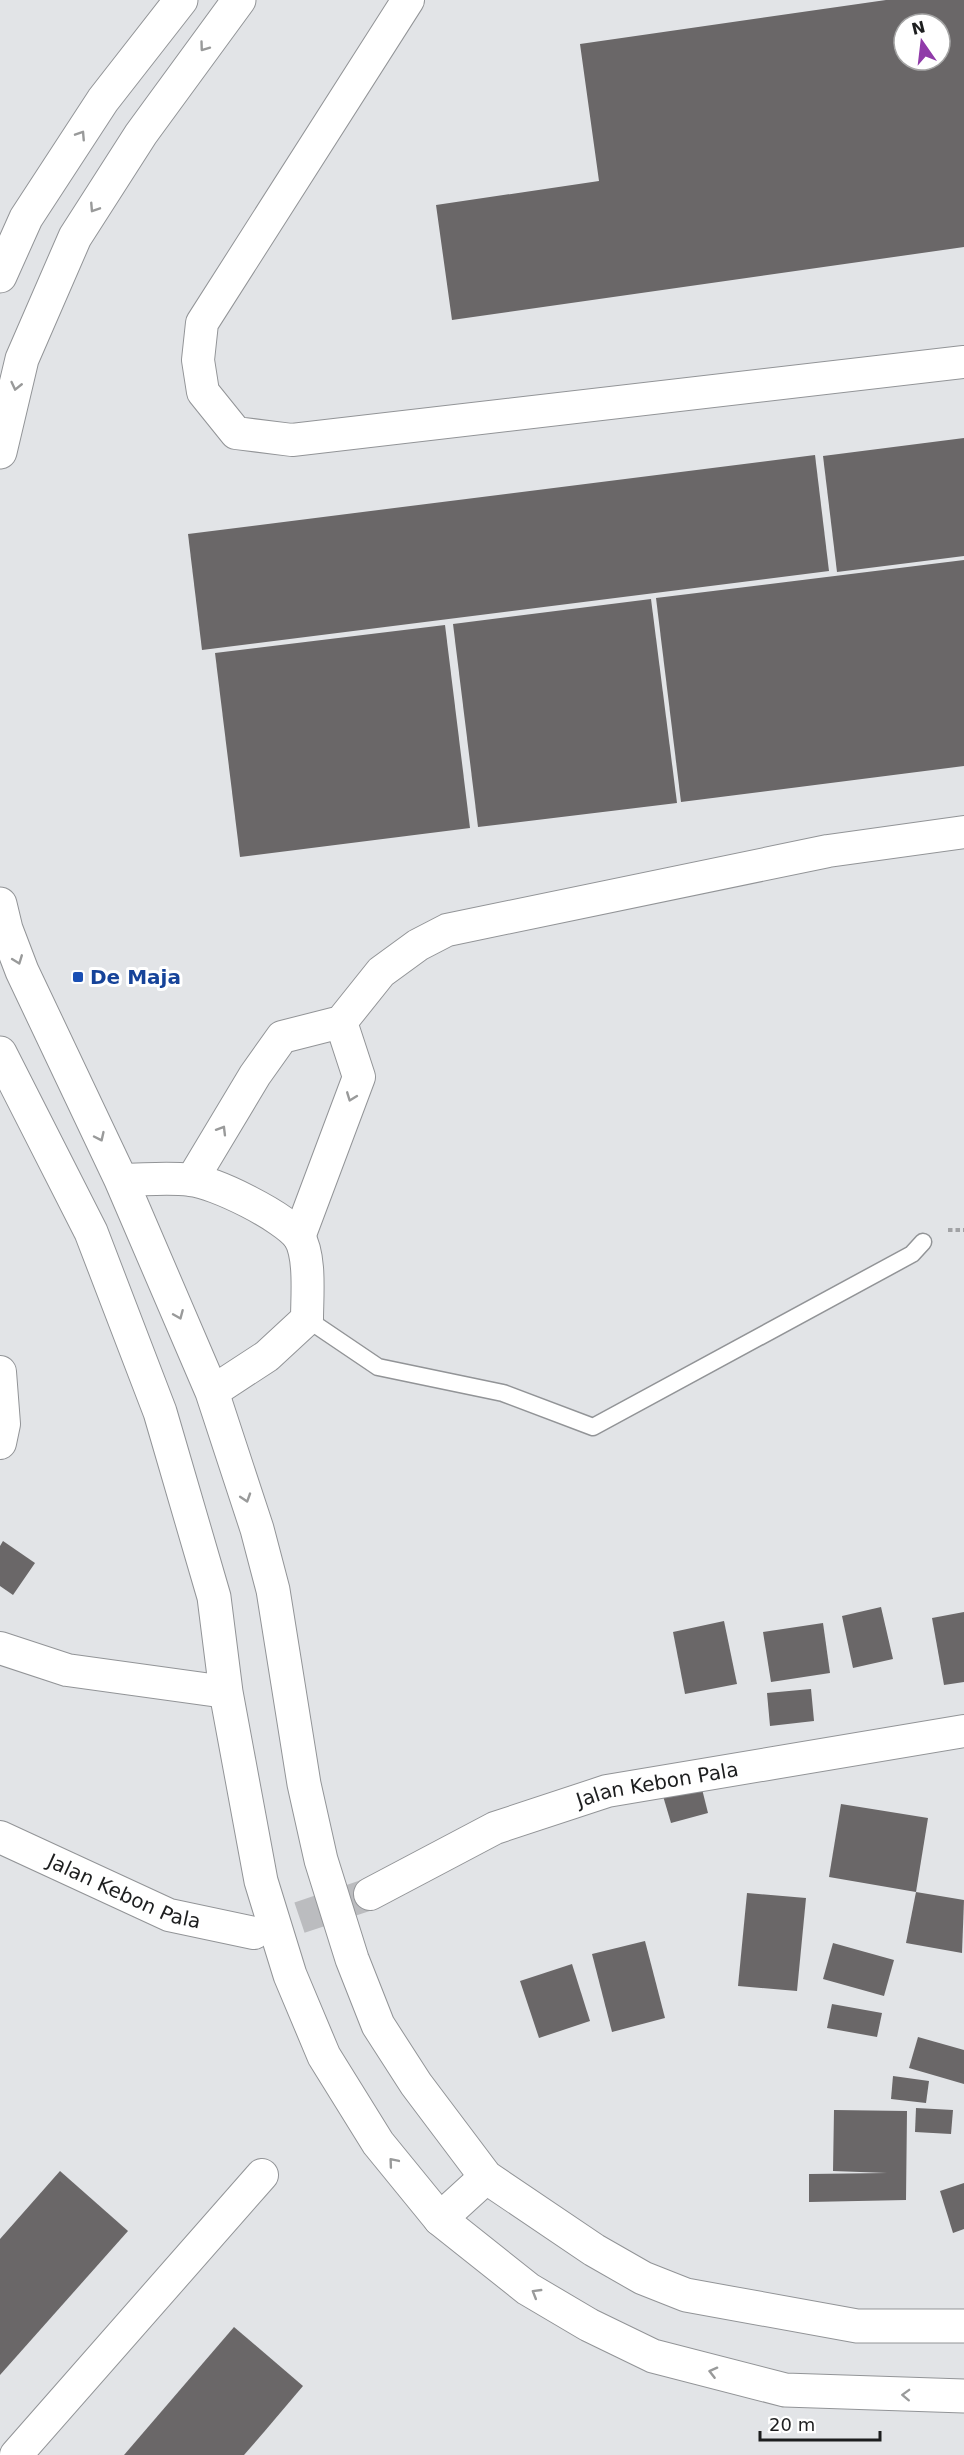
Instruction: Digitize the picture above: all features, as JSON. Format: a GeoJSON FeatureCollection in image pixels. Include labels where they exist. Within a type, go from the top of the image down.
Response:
{"type":"FeatureCollection","features":[{"type":"Feature","properties":{"kind":"street"},"geometry":{"type":"LineString","coordinates":[[0,276],[26,218],[103,100],[181,0]]}},
{"type":"Feature","properties":{"kind":"street"},"geometry":{"type":"LineString","coordinates":[[0,452],[22,359],[75,237],[141,134],[239,0]]}},
{"type":"Feature","properties":{"kind":"street"},"geometry":{"type":"LineString","coordinates":[[408,0],[202,323],[198,360],[203,392],[236,433],[292,440],[964,362]]}},
{"type":"Feature","properties":{"kind":"street"},"geometry":{"type":"LineString","coordinates":[[26,218],[75,237]]}},
{"type":"Feature","properties":{"kind":"street"},"geometry":{"type":"LineString","coordinates":[[192,1180],[255,1075],[282,1037],[341,1022],[381,972],[418,945],[447,930],[828,851],[964,832]]}},
{"type":"Feature","properties":{"kind":"street"},"geometry":{"type":"LineString","coordinates":[[0,904],[6,929],[22,971],[121,1180],[212,1392],[257,1529],[273,1590],[304,1784],[321,1860],[352,1959],[378,2025],[416,2084],[486,2176],[594,2250],[643,2278],[686,2295],[857,2326],[964,2325]]}},
{"type":"Feature","properties":{"kind":"street"},"geometry":{"type":"LineString","coordinates":[[299,1237],[359,1077],[341,1022]]}},
{"type":"Feature","properties":{"kind":"street"},"geometry":{"type":"LineString","coordinates":[[0,1053],[91,1232],[160,1412],[214,1597],[226,1692],[261,1881],[290,1976],[330,2066],[378,2143],[440,2219],[528,2289],[589,2325],[653,2356],[785,2390],[964,2396]]}},
{"type":"Feature","properties":{"kind":"street"},"geometry":{"type":"LineString","coordinates":[[121,1180],[192,1180],[236,1195],[277,1219],[299,1237],[307,1265],[307,1319],[267,1356],[212,1392]]}},
{"type":"Feature","properties":{"kind":"street"},"geometry":{"type":"LineString","coordinates":[[0,1372],[4,1424],[0,1443]]}},
{"type":"Feature","properties":{"kind":"street"},"geometry":{"type":"LineString","coordinates":[[0,1648],[67,1670],[226,1692]]}},
{"type":"Feature","properties":{"kind":"street","name":"Jalan Kebon Pala"},"geometry":{"type":"LineString","coordinates":[[370,1894],[495,1828],[607,1791],[964,1731]]}},
{"type":"Feature","properties":{"kind":"street","name":"Jalan Kebon Pala"},"geometry":{"type":"LineString","coordinates":[[0,1837],[169,1915],[254,1933]]}},
{"type":"Feature","properties":{"kind":"street"},"geometry":{"type":"LineString","coordinates":[[16,2455],[262,2175]]}},
{"type":"Feature","properties":{"kind":"street"},"geometry":{"type":"LineString","coordinates":[[440,2219],[486,2176]]}},
{"type":"Feature","properties":{"kind":"lane"},"geometry":{"type":"LineString","coordinates":[[307,1319],[378,1367],[502,1393],[593,1427],[912,1254],[923,1242]]}},
{"type":"Feature","properties":{"kind":"building"},"geometry":{"type":"Polygon","coordinates":[[[886,0],[964,0],[964,247],[452,320],[436,205],[599,181],[580,44],[886,0]]]}},
{"type":"Feature","properties":{"kind":"building"},"geometry":{"type":"Polygon","coordinates":[[[964,438],[964,556],[837,572],[823,456],[964,438]]]}},
{"type":"Feature","properties":{"kind":"building"},"geometry":{"type":"Polygon","coordinates":[[[815,455],[829,571],[202,650],[188,534],[815,455]]]}},
{"type":"Feature","properties":{"kind":"building"},"geometry":{"type":"Polygon","coordinates":[[[964,560],[964,766],[681,802],[656,598],[964,560]]]}},
{"type":"Feature","properties":{"kind":"building"},"geometry":{"type":"Polygon","coordinates":[[[651,599],[677,803],[478,827],[453,624],[651,599]]]}},
{"type":"Feature","properties":{"kind":"building"},"geometry":{"type":"Polygon","coordinates":[[[445,625],[470,828],[240,857],[215,653],[445,625]]]}},
{"type":"Feature","properties":{"kind":"building"},"geometry":{"type":"Polygon","coordinates":[[[3,1541],[35,1563],[13,1595],[0,1586],[0,1546],[3,1541]]]}},
{"type":"Feature","properties":{"kind":"building"},"geometry":{"type":"Polygon","coordinates":[[[881,1607],[893,1659],[853,1668],[842,1616],[881,1607]]]}},
{"type":"Feature","properties":{"kind":"building"},"geometry":{"type":"Polygon","coordinates":[[[964,1612],[964,1682],[944,1685],[932,1618],[964,1612]]]}},
{"type":"Feature","properties":{"kind":"building"},"geometry":{"type":"Polygon","coordinates":[[[724,1621],[737,1684],[685,1694],[673,1632],[724,1621]]]}},
{"type":"Feature","properties":{"kind":"building"},"geometry":{"type":"Polygon","coordinates":[[[823,1623],[830,1673],[771,1682],[763,1632],[823,1623]]]}},
{"type":"Feature","properties":{"kind":"building"},"geometry":{"type":"Polygon","coordinates":[[[811,1689],[814,1721],[770,1726],[767,1693],[811,1689]]]}},
{"type":"Feature","properties":{"kind":"building"},"geometry":{"type":"Polygon","coordinates":[[[701,1785],[708,1813],[671,1823],[663,1796],[701,1785]]]}},
{"type":"Feature","properties":{"kind":"building"},"geometry":{"type":"Polygon","coordinates":[[[841,1804],[928,1818],[916,1892],[829,1877],[841,1804]]]}},
{"type":"Feature","properties":{"kind":"building"},"geometry":{"type":"Polygon","coordinates":[[[916,1892],[964,1900],[962,1953],[906,1943],[916,1892]]]}},
{"type":"Feature","properties":{"kind":"building"},"geometry":{"type":"Polygon","coordinates":[[[747,1893],[806,1898],[797,1991],[738,1986],[747,1893]]]}},
{"type":"Feature","properties":{"kind":"building"},"geometry":{"type":"Polygon","coordinates":[[[645,1941],[665,2018],[612,2032],[592,1954],[645,1941]]]}},
{"type":"Feature","properties":{"kind":"building"},"geometry":{"type":"Polygon","coordinates":[[[833,1943],[894,1960],[884,1996],[823,1979],[833,1943]]]}},
{"type":"Feature","properties":{"kind":"building"},"geometry":{"type":"Polygon","coordinates":[[[572,1964],[590,2021],[539,2038],[520,1981],[572,1964]]]}},
{"type":"Feature","properties":{"kind":"building"},"geometry":{"type":"Polygon","coordinates":[[[832,2004],[882,2013],[877,2037],[827,2028],[832,2004]]]}},
{"type":"Feature","properties":{"kind":"building"},"geometry":{"type":"Polygon","coordinates":[[[918,2037],[964,2050],[964,2084],[909,2068],[918,2037]]]}},
{"type":"Feature","properties":{"kind":"building"},"geometry":{"type":"Polygon","coordinates":[[[893,2076],[929,2081],[926,2103],[891,2099],[893,2076]]]}},
{"type":"Feature","properties":{"kind":"building"},"geometry":{"type":"Polygon","coordinates":[[[916,2108],[953,2110],[951,2134],[915,2132],[916,2108]]]}},
{"type":"Feature","properties":{"kind":"building"},"geometry":{"type":"Polygon","coordinates":[[[834,2110],[907,2111],[906,2200],[809,2202],[809,2174],[887,2173],[833,2171],[834,2110]]]}},
{"type":"Feature","properties":{"kind":"building"},"geometry":{"type":"Polygon","coordinates":[[[60,2171],[128,2231],[0,2375],[0,2239],[60,2171]]]}},
{"type":"Feature","properties":{"kind":"building"},"geometry":{"type":"Polygon","coordinates":[[[964,2183],[964,2229],[953,2233],[940,2191],[964,2183]]]}},
{"type":"Feature","properties":{"kind":"building"},"geometry":{"type":"Polygon","coordinates":[[[234,2327],[303,2386],[264,2432],[244,2455],[124,2455],[234,2327]]]}},
{"type":"Feature","properties":{"kind":"tunnel"},"geometry":{"type":"LineString","coordinates":[[254,1933],[370,1894]]}},
{"type":"Feature","properties":{"kind":"place","name":"De Maja"},"geometry":{"type":"Point","coordinates":[78,977]}}]}
